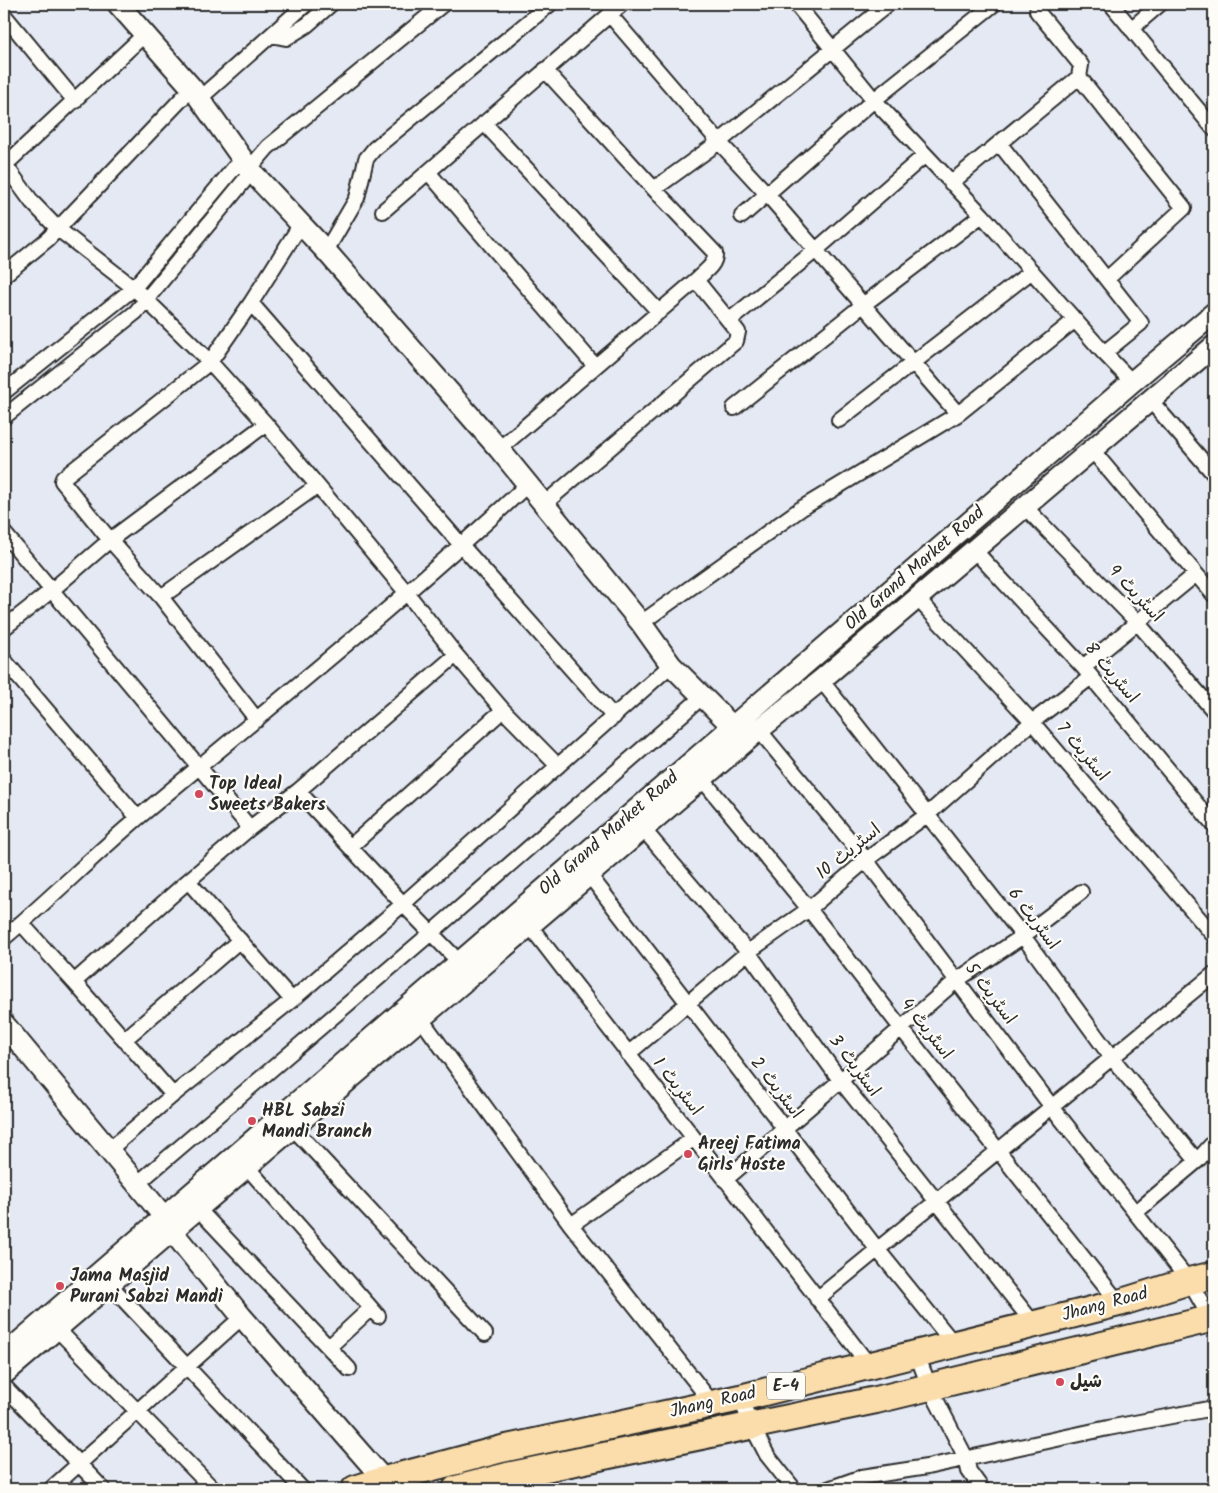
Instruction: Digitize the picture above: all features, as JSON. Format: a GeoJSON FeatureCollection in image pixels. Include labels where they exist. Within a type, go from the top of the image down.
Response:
{"type":"FeatureCollection","features":[{"type":"Feature","properties":{"kind":"highway","name":"Jhang Road"},"geometry":{"type":"LineString","coordinates":[[355,1489],[502,1449],[740,1398],[916,1352],[1119,1303],[1189,1281],[1214,1276]]}},
{"type":"Feature","properties":{"kind":"highway","name":"Jhang Road"},"geometry":{"type":"LineString","coordinates":[[456,1489],[507,1476],[751,1424],[876,1400],[929,1386],[1213,1321]]}},
{"type":"Feature","properties":{"kind":"street"},"geometry":{"type":"LineString","coordinates":[[118,4],[195,93],[251,165],[301,224],[499,449],[642,623],[671,664],[733,726],[753,736]]}},
{"type":"Feature","properties":{"kind":"street"},"geometry":{"type":"LineString","coordinates":[[4,275],[58,229],[195,93],[271,34],[306,4]]}},
{"type":"Feature","properties":{"kind":"street"},"geometry":{"type":"LineString","coordinates":[[271,34],[286,38],[307,25],[331,4]]}},
{"type":"Feature","properties":{"kind":"street"},"geometry":{"type":"LineString","coordinates":[[4,417],[136,312],[251,165],[268,147],[443,4]]}},
{"type":"Feature","properties":{"kind":"street"},"geometry":{"type":"LineString","coordinates":[[326,251],[357,198],[366,159],[374,149],[550,4]]}},
{"type":"Feature","properties":{"kind":"street"},"geometry":{"type":"LineString","coordinates":[[383,211],[622,4]]}},
{"type":"Feature","properties":{"kind":"street"},"geometry":{"type":"LineString","coordinates":[[796,4],[874,100],[982,215],[1132,382]]}},
{"type":"Feature","properties":{"kind":"street"},"geometry":{"type":"LineString","coordinates":[[654,189],[719,142],[888,4]]}},
{"type":"Feature","properties":{"kind":"street"},"geometry":{"type":"LineString","coordinates":[[742,216],[874,100],[994,4]]}},
{"type":"Feature","properties":{"kind":"street"},"geometry":{"type":"LineString","coordinates":[[1110,4],[1214,129]]}},
{"type":"Feature","properties":{"kind":"street"},"geometry":{"type":"LineString","coordinates":[[1131,29],[1160,4]]}},
{"type":"Feature","properties":{"kind":"street"},"geometry":{"type":"LineString","coordinates":[[951,182],[1079,77],[1081,66],[1036,11]]}},
{"type":"Feature","properties":{"kind":"street"},"geometry":{"type":"LineString","coordinates":[[610,15],[958,414]]}},
{"type":"Feature","properties":{"kind":"street"},"geometry":{"type":"LineString","coordinates":[[4,16],[75,101]]}},
{"type":"Feature","properties":{"kind":"street"},"geometry":{"type":"LineString","coordinates":[[144,35],[4,165],[32,202],[58,229],[134,288],[210,362],[266,424],[503,710],[558,766]]}},
{"type":"Feature","properties":{"kind":"street"},"geometry":{"type":"LineString","coordinates":[[499,449],[696,280],[714,263],[716,258],[715,253],[545,70]]}},
{"type":"Feature","properties":{"kind":"street"},"geometry":{"type":"LineString","coordinates":[[1079,77],[1184,208],[1107,279]]}},
{"type":"Feature","properties":{"kind":"street"},"geometry":{"type":"LineString","coordinates":[[484,122],[659,312]]}},
{"type":"Feature","properties":{"kind":"street"},"geometry":{"type":"LineString","coordinates":[[999,143],[1141,323],[1104,353]]}},
{"type":"Feature","properties":{"kind":"street"},"geometry":{"type":"LineString","coordinates":[[730,320],[816,250],[925,156]]}},
{"type":"Feature","properties":{"kind":"street"},"geometry":{"type":"LineString","coordinates":[[4,392],[134,288],[234,168],[251,165]]}},
{"type":"Feature","properties":{"kind":"street"},"geometry":{"type":"LineString","coordinates":[[428,172],[595,366]]}},
{"type":"Feature","properties":{"kind":"street"},"geometry":{"type":"LineString","coordinates":[[734,408],[863,305],[982,215]]}},
{"type":"Feature","properties":{"kind":"street"},"geometry":{"type":"LineString","coordinates":[[257,720],[161,597],[63,484],[63,478],[210,362],[251,303],[301,224]]}},
{"type":"Feature","properties":{"kind":"street"},"geometry":{"type":"LineString","coordinates":[[839,420],[1032,271]]}},
{"type":"Feature","properties":{"kind":"street"},"geometry":{"type":"LineString","coordinates":[[544,504],[736,341],[738,332],[696,280]]}},
{"type":"Feature","properties":{"kind":"street"},"geometry":{"type":"LineString","coordinates":[[251,303],[462,546],[614,717]]}},
{"type":"Feature","properties":{"kind":"street","name":"Old Grand Market Road"},"geometry":{"type":"LineString","coordinates":[[4,1356],[168,1224],[466,969],[733,726],[1214,313]]}},
{"type":"Feature","properties":{"kind":"street"},"geometry":{"type":"LineString","coordinates":[[642,623],[802,508],[958,414],[1076,320]]}},
{"type":"Feature","properties":{"kind":"street","name":"Old Grand Market Road"},"geometry":{"type":"LineString","coordinates":[[4,1374],[109,1284],[168,1224],[198,1209],[421,1019],[466,969],[530,926],[1214,346]]}},
{"type":"Feature","properties":{"kind":"street"},"geometry":{"type":"LineString","coordinates":[[1150,400],[1214,474]]}},
{"type":"Feature","properties":{"kind":"street"},"geometry":{"type":"LineString","coordinates":[[4,628],[110,540],[266,424]]}},
{"type":"Feature","properties":{"kind":"street"},"geometry":{"type":"LineString","coordinates":[[1092,450],[1214,595]]}},
{"type":"Feature","properties":{"kind":"street"},"geometry":{"type":"LineString","coordinates":[[4,938],[138,818],[462,546],[527,485]]}},
{"type":"Feature","properties":{"kind":"street"},"geometry":{"type":"LineString","coordinates":[[161,597],[317,486]]}},
{"type":"Feature","properties":{"kind":"street","name":"اسٹریٹ 9"},"geometry":{"type":"LineString","coordinates":[[1025,507],[1136,622],[1214,711]]}},
{"type":"Feature","properties":{"kind":"street"},"geometry":{"type":"LineString","coordinates":[[4,533],[250,828]]}},
{"type":"Feature","properties":{"kind":"street","name":"اسٹریٹ 8"},"geometry":{"type":"LineString","coordinates":[[974,550],[1087,672],[1214,825]]}},
{"type":"Feature","properties":{"kind":"street","name":"اسٹریٹ 10"},"geometry":{"type":"LineString","coordinates":[[628,1054],[748,952],[809,909],[866,860],[928,814],[1087,672],[1136,622],[1196,574]]}},
{"type":"Feature","properties":{"kind":"street","name":"اسٹریٹ 7"},"geometry":{"type":"LineString","coordinates":[[917,598],[1032,722],[1214,936]]}},
{"type":"Feature","properties":{"kind":"street"},"geometry":{"type":"LineString","coordinates":[[74,982],[188,881],[250,828],[298,791],[456,655]]}},
{"type":"Feature","properties":{"kind":"street"},"geometry":{"type":"LineString","coordinates":[[4,660],[138,818]]}},
{"type":"Feature","properties":{"kind":"street"},"geometry":{"type":"LineString","coordinates":[[109,1150],[173,1095],[292,1000],[614,717],[671,664]]}},
{"type":"Feature","properties":{"kind":"street","name":"اسٹریٹ 6"},"geometry":{"type":"LineString","coordinates":[[821,680],[1023,936],[1112,1058],[1196,1161]]}},
{"type":"Feature","properties":{"kind":"street"},"geometry":{"type":"LineString","coordinates":[[137,1184],[431,933],[702,697]]}},
{"type":"Feature","properties":{"kind":"street"},"geometry":{"type":"LineString","coordinates":[[350,847],[503,710]]}},
{"type":"Feature","properties":{"kind":"street","name":"اسٹریٹ 5"},"geometry":{"type":"LineString","coordinates":[[753,736],[866,860],[1052,1107],[1189,1281],[1213,1321]]}},
{"type":"Feature","properties":{"kind":"street","name":"اسٹریٹ 4"},"geometry":{"type":"LineString","coordinates":[[703,780],[809,909],[1119,1303]]}},
{"type":"Feature","properties":{"kind":"street"},"geometry":{"type":"LineString","coordinates":[[298,791],[466,969]]}},
{"type":"Feature","properties":{"kind":"street","name":"اسٹریٹ 3"},"geometry":{"type":"LineString","coordinates":[[644,830],[748,952],[840,1080],[1034,1324]]}},
{"type":"Feature","properties":{"kind":"street","name":"اسٹریٹ 2"},"geometry":{"type":"LineString","coordinates":[[590,876],[878,1249],[954,1344]]}},
{"type":"Feature","properties":{"kind":"street"},"geometry":{"type":"LineString","coordinates":[[188,881],[292,1000]]}},
{"type":"Feature","properties":{"kind":"street"},"geometry":{"type":"LineString","coordinates":[[725,1180],[957,980],[1023,936],[1081,892]]}},
{"type":"Feature","properties":{"kind":"street"},"geometry":{"type":"LineString","coordinates":[[21,923],[173,1095]]}},
{"type":"Feature","properties":{"kind":"street","name":"اسٹریٹ 1"},"geometry":{"type":"LineString","coordinates":[[530,926],[869,1365]]}},
{"type":"Feature","properties":{"kind":"street"},"geometry":{"type":"LineString","coordinates":[[124,1040],[240,940]]}},
{"type":"Feature","properties":{"kind":"street"},"geometry":{"type":"LineString","coordinates":[[817,1299],[1214,974]]}},
{"type":"Feature","properties":{"kind":"street"},"geometry":{"type":"LineString","coordinates":[[421,1019],[571,1224],[713,1404]]}},
{"type":"Feature","properties":{"kind":"street"},"geometry":{"type":"LineString","coordinates":[[4,1024],[137,1184],[242,1317],[384,1480]]}},
{"type":"Feature","properties":{"kind":"street"},"geometry":{"type":"LineString","coordinates":[[293,1128],[485,1334]]}},
{"type":"Feature","properties":{"kind":"street"},"geometry":{"type":"LineString","coordinates":[[571,1224],[693,1139]]}},
{"type":"Feature","properties":{"kind":"street"},"geometry":{"type":"LineString","coordinates":[[1135,1213],[1196,1161],[1214,1142]]}},
{"type":"Feature","properties":{"kind":"street"},"geometry":{"type":"LineString","coordinates":[[247,1167],[375,1312],[329,1347]]}},
{"type":"Feature","properties":{"kind":"street"},"geometry":{"type":"LineString","coordinates":[[198,1209],[349,1369]]}},
{"type":"Feature","properties":{"kind":"street"},"geometry":{"type":"LineString","coordinates":[[109,1284],[302,1489]]}},
{"type":"Feature","properties":{"kind":"street"},"geometry":{"type":"LineString","coordinates":[[50,1489],[242,1317]]}},
{"type":"Feature","properties":{"kind":"street"},"geometry":{"type":"LineString","coordinates":[[57,1328],[213,1489]]}},
{"type":"Feature","properties":{"kind":"street"},"geometry":{"type":"LineString","coordinates":[[916,1352],[929,1386],[966,1458],[969,1471],[982,1489]]}},
{"type":"Feature","properties":{"kind":"street"},"geometry":{"type":"LineString","coordinates":[[4,1386],[104,1489]]}},
{"type":"Feature","properties":{"kind":"street"},"geometry":{"type":"LineString","coordinates":[[740,1398],[767,1455],[794,1489]]}},
{"type":"Feature","properties":{"kind":"street"},"geometry":{"type":"LineString","coordinates":[[828,1489],[862,1477],[927,1467],[1108,1428],[1214,1408]]}},
{"type":"Feature","properties":{"kind":"place","name":"Top Ideal Sweets Bakers"},"geometry":{"type":"Point","coordinates":[199,794]}},
{"type":"Feature","properties":{"kind":"place","name":"HBL Sabzi Mandi Branch"},"geometry":{"type":"Point","coordinates":[252,1121]}},
{"type":"Feature","properties":{"kind":"place","name":"Areej Fatima Girls Hoste"},"geometry":{"type":"Point","coordinates":[688,1154]}},
{"type":"Feature","properties":{"kind":"place","name":"Jama Masjid Purani Sabzi Mandi"},"geometry":{"type":"Point","coordinates":[60,1286]}},
{"type":"Feature","properties":{"kind":"place","name":"شیل"},"geometry":{"type":"Point","coordinates":[1060,1382]}}]}
